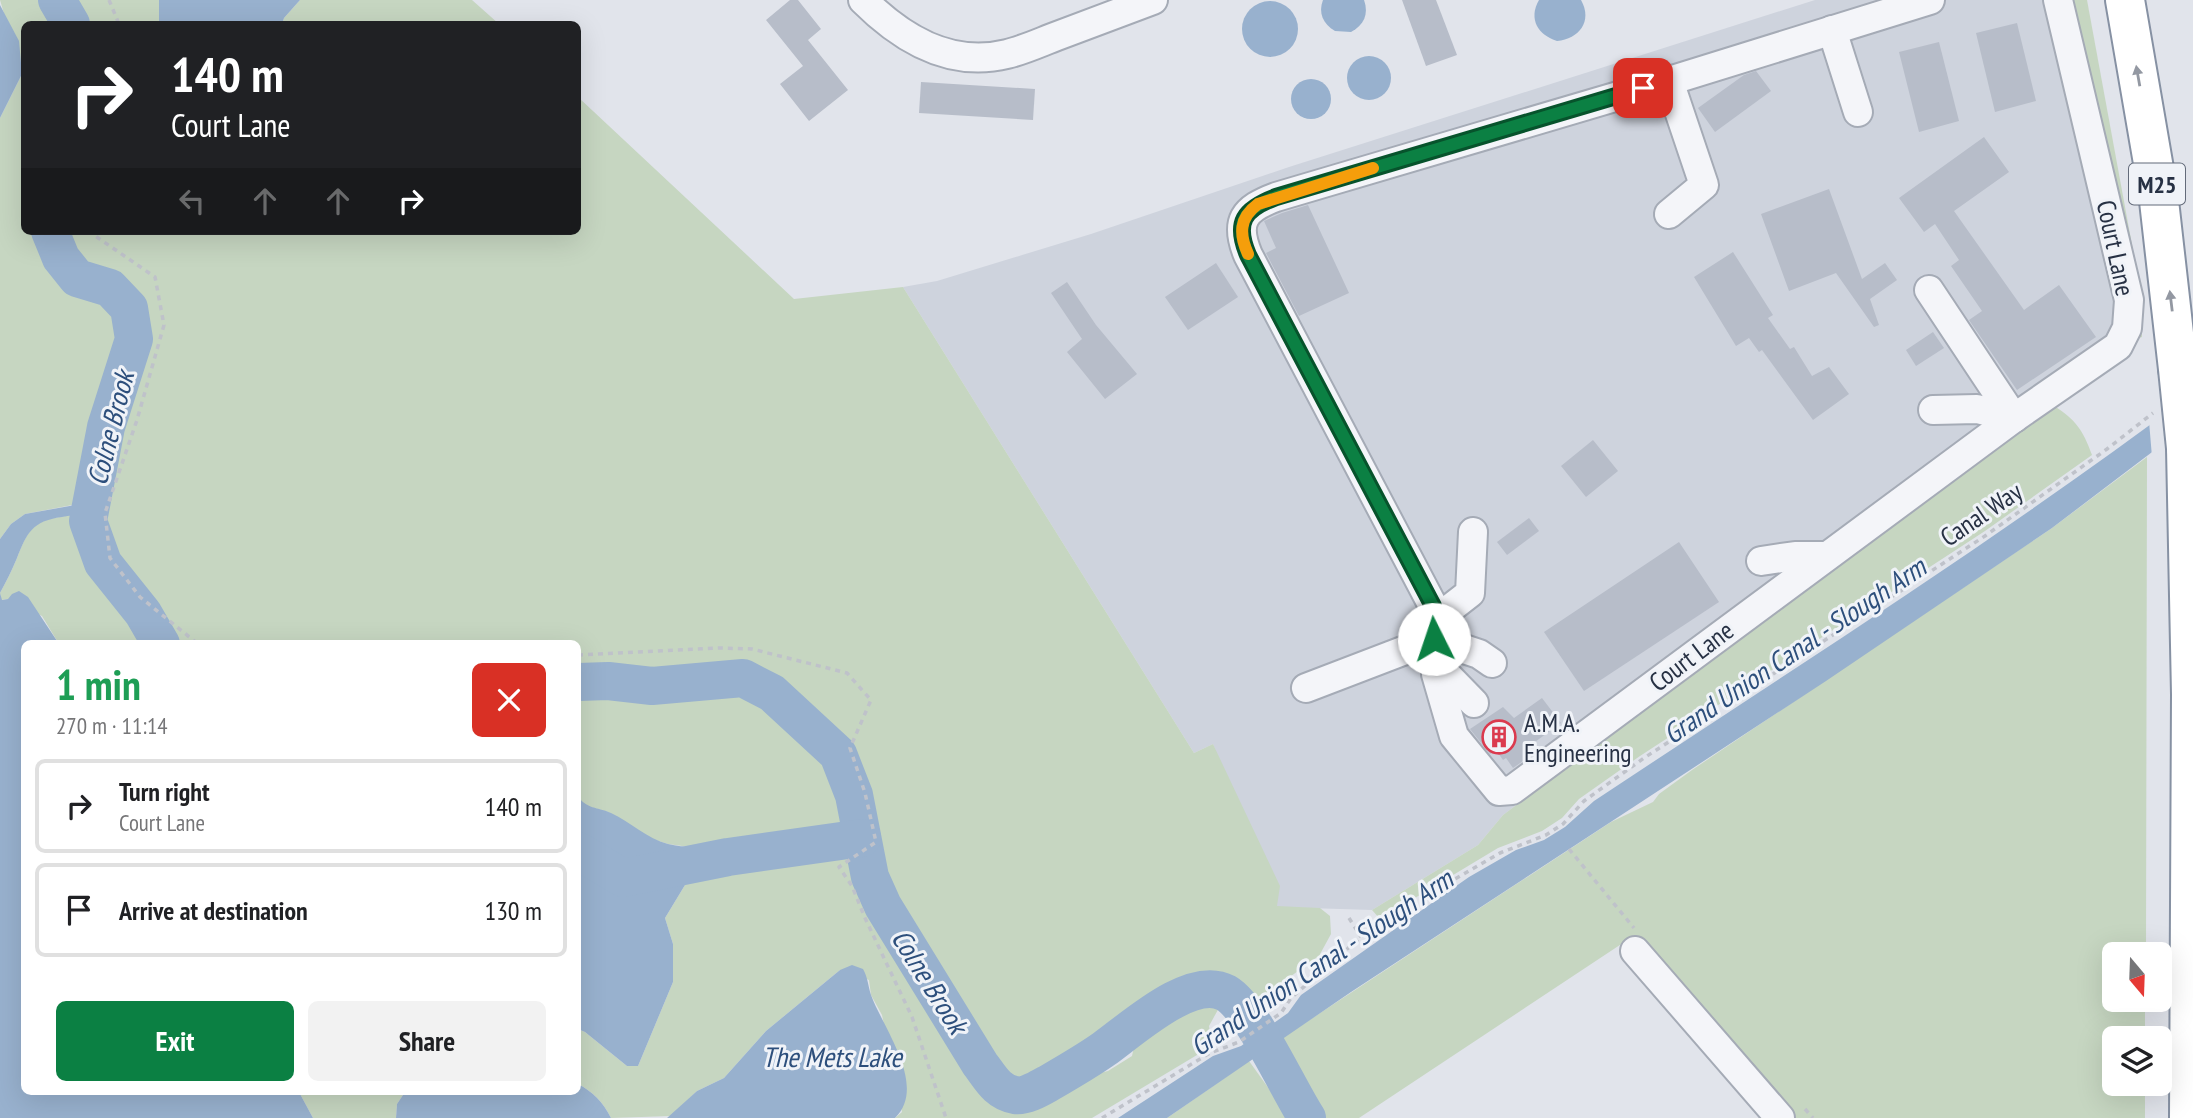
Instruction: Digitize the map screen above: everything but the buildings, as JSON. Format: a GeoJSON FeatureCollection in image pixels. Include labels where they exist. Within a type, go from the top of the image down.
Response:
{"type":"FeatureCollection","features":[{"type":"Feature","properties":{"kind":"highway","name":"M25"},"geometry":{"type":"LineString","coordinates":[[2125,0],[2158,191],[2186,448],[2191,694],[2189,1118]]}},
{"type":"Feature","properties":{"kind":"street"},"geometry":{"type":"LineString","coordinates":[[863,0],[898,31],[919,44],[947,54],[975,58],[1010,54],[1153,0]]}},
{"type":"Feature","properties":{"kind":"street","name":"Court Lane"},"geometry":{"type":"LineString","coordinates":[[1930,0],[1669,81],[1276,197],[1252,208],[1242,223],[1242,239],[1248,255],[1433,606],[1436,674],[1454,736],[1494,788],[1502,792],[1500,799],[2014,418],[2118,346],[2129,320],[2129,300],[2058,0]]}},
{"type":"Feature","properties":{"kind":"street"},"geometry":{"type":"LineString","coordinates":[[1832,30],[1858,112]]}},
{"type":"Feature","properties":{"kind":"street"},"geometry":{"type":"LineString","coordinates":[[1669,81],[1704,185],[1669,214]]}},
{"type":"Feature","properties":{"kind":"street"},"geometry":{"type":"LineString","coordinates":[[1929,290],[2014,418]]}},
{"type":"Feature","properties":{"kind":"street"},"geometry":{"type":"LineString","coordinates":[[1933,410],[1977,409],[2014,418]]}},
{"type":"Feature","properties":{"kind":"street"},"geometry":{"type":"LineString","coordinates":[[1306,688],[1434,641],[1470,593],[1473,532]]}},
{"type":"Feature","properties":{"kind":"street"},"geometry":{"type":"LineString","coordinates":[[1761,561],[1795,556],[1826,556]]}},
{"type":"Feature","properties":{"kind":"street"},"geometry":{"type":"LineString","coordinates":[[1434,641],[1479,654],[1492,663]]}},
{"type":"Feature","properties":{"kind":"street"},"geometry":{"type":"LineString","coordinates":[[1434,641],[1474,703]]}},
{"type":"Feature","properties":{"kind":"street"},"geometry":{"type":"LineString","coordinates":[[1635,951],[1780,1118]]}},
{"type":"Feature","properties":{"kind":"path"},"geometry":{"type":"LineString","coordinates":[[109,0],[119,21]]}},
{"type":"Feature","properties":{"kind":"path"},"geometry":{"type":"LineString","coordinates":[[94,235],[155,276],[164,325],[137,419],[105,513],[110,558],[140,597],[193,640]]}},
{"type":"Feature","properties":{"kind":"path","name":"Canal Way"},"geometry":{"type":"LineString","coordinates":[[1102,1118],[1210,1053],[1239,1042],[1281,1013],[1291,998],[1361,937],[1391,916],[1500,853],[1546,835],[1563,824],[1584,801],[1644,758],[1985,536],[2161,407]]}},
{"type":"Feature","properties":{"kind":"path"},"geometry":{"type":"LineString","coordinates":[[581,655],[752,649],[847,673],[870,700],[850,748],[865,793],[876,842],[839,867],[852,886],[912,1017],[946,1118]]}},
{"type":"Feature","properties":{"kind":"path"},"geometry":{"type":"LineString","coordinates":[[1349,918],[1361,937]]}},
{"type":"Feature","properties":{"kind":"shaded area"},"geometry":{"type":"Polygon","coordinates":[[[1815,0],[2067,0],[2133,302],[2110,365],[1503,815],[1478,845],[1372,910],[1276,907],[1213,744],[1194,753],[903,287],[937,281],[1091,234],[1289,167],[1815,0]]]}},
{"type":"Feature","properties":{"kind":"green space"},"geometry":{"type":"Polygon","coordinates":[[[0,0],[51,0],[63,21],[21,21],[21,71],[0,0]]]}},
{"type":"Feature","properties":{"kind":"green space"},"geometry":{"type":"Polygon","coordinates":[[[60,0],[159,0],[159,21],[70,21],[60,0]]]}},
{"type":"Feature","properties":{"kind":"green space"},"geometry":{"type":"Polygon","coordinates":[[[300,0],[472,0],[496,21],[283,21],[300,0]]]}},
{"type":"Feature","properties":{"kind":"green space"},"geometry":{"type":"Polygon","coordinates":[[[2067,0],[2087,0],[2139,283],[2142,337],[2127,342],[2067,0]]]}},
{"type":"Feature","properties":{"kind":"green space"},"geometry":{"type":"Polygon","coordinates":[[[21,76],[21,235],[48,235],[56,257],[74,281],[109,290],[126,310],[130,339],[104,417],[88,502],[25,514],[11,524],[0,539],[0,118],[21,76]]]}},
{"type":"Feature","properties":{"kind":"green space"},"geometry":{"type":"Polygon","coordinates":[[[581,100],[794,299],[903,287],[1194,753],[1213,744],[1280,886],[1277,906],[1320,908],[1330,916],[1331,934],[1319,956],[1280,984],[1286,995],[1259,1016],[1235,985],[1206,982],[1170,996],[1095,1050],[1034,1087],[1017,1093],[999,1084],[886,906],[874,876],[858,798],[841,753],[774,690],[743,675],[649,682],[608,677],[581,678],[581,640],[163,640],[144,609],[105,559],[92,520],[138,339],[134,307],[113,284],[78,273],[64,255],[56,235],[581,235],[581,100]]]}},
{"type":"Feature","properties":{"kind":"green space"},"geometry":{"type":"Polygon","coordinates":[[[2054,406],[2078,426],[2092,455],[1985,531],[1640,756],[1579,799],[1562,818],[1542,831],[1498,848],[1380,919],[1372,910],[1478,845],[1503,815],[2054,406]]]}},
{"type":"Feature","properties":{"kind":"green space"},"geometry":{"type":"Polygon","coordinates":[[[2147,457],[2146,942],[2102,942],[2102,1012],[2145,1012],[2145,1026],[2102,1026],[2102,1096],[2145,1096],[2145,1118],[1790,1118],[1635,935],[1359,1118],[1317,1118],[1279,1040],[1611,822],[1653,802],[1659,794],[1692,770],[2052,528],[2147,457]]]}},
{"type":"Feature","properties":{"kind":"green space"},"geometry":{"type":"Polygon","coordinates":[[[79,515],[84,521],[100,564],[140,615],[155,640],[57,640],[42,616],[9,599],[1,600],[0,593],[30,531],[50,519],[79,515]]]}},
{"type":"Feature","properties":{"kind":"green space"},"geometry":{"type":"Polygon","coordinates":[[[742,683],[770,696],[834,756],[851,797],[857,834],[717,851],[652,839],[608,812],[583,805],[581,686],[605,685],[652,690],[742,683]]]}},
{"type":"Feature","properties":{"kind":"green space"},"geometry":{"type":"Polygon","coordinates":[[[859,843],[865,877],[886,920],[969,1057],[996,1094],[1020,1101],[1047,1092],[1069,1080],[1108,1071],[1132,1056],[1136,1038],[1172,1006],[1195,998],[1219,999],[1220,1006],[1209,1026],[1212,1046],[1092,1118],[895,1118],[902,1112],[882,1015],[871,995],[869,980],[840,970],[766,1031],[724,1078],[697,1091],[671,1116],[611,1118],[597,1098],[581,1086],[581,1030],[627,1066],[638,1066],[673,982],[673,944],[665,918],[688,880],[713,872],[726,863],[859,843]]]}},
{"type":"Feature","properties":{"kind":"green space"},"geometry":{"type":"Polygon","coordinates":[[[1249,1061],[1290,1118],[1167,1118],[1249,1061]]]}},
{"type":"Feature","properties":{"kind":"green space"},"geometry":{"type":"Polygon","coordinates":[[[301,1095],[403,1095],[397,1104],[396,1118],[313,1118],[301,1095]]]}},
{"type":"Feature","properties":{"kind":"water"},"geometry":{"type":"Polygon","coordinates":[[[159,0],[300,0],[283,21],[159,21],[159,0]]]}},
{"type":"Feature","properties":{"kind":"water"},"geometry":{"type":"Polygon","coordinates":[[[1323,0],[1364,0],[1364,19],[1351,32],[1335,31],[1323,18],[1323,0]]]}},
{"type":"Feature","properties":{"kind":"water"},"geometry":{"type":"Polygon","coordinates":[[[1539,0],[1581,0],[1585,15],[1582,28],[1565,40],[1557,41],[1545,35],[1535,20],[1534,14],[1539,0]]]}},
{"type":"Feature","properties":{"kind":"water"},"geometry":{"type":"Polygon","coordinates":[[[1264,1],[1276,1],[1286,5],[1294,13],[1298,29],[1294,45],[1286,53],[1276,57],[1264,57],[1254,53],[1246,45],[1242,35],[1242,23],[1246,13],[1254,5],[1264,1]]]}},
{"type":"Feature","properties":{"kind":"water"},"geometry":{"type":"Polygon","coordinates":[[[0,5],[19,41],[21,76],[0,118],[0,5]]]}},
{"type":"Feature","properties":{"kind":"water"},"geometry":{"type":"Polygon","coordinates":[[[1369,56],[1385,62],[1391,78],[1385,94],[1369,100],[1353,94],[1347,78],[1353,62],[1369,56]]]}},
{"type":"Feature","properties":{"kind":"water"},"geometry":{"type":"Polygon","coordinates":[[[1311,79],[1319,80],[1325,85],[1330,91],[1330,107],[1325,113],[1319,118],[1311,119],[1303,118],[1297,113],[1292,107],[1291,99],[1292,91],[1297,85],[1303,80],[1311,79]]]}},
{"type":"Feature","properties":{"kind":"water"},"geometry":{"type":"Polygon","coordinates":[[[2193,393],[2193,421],[2052,528],[1826,681],[1351,992],[1167,1118],[1118,1118],[1213,1056],[1241,1046],[1288,1013],[1301,995],[1469,877],[1516,850],[1544,840],[1565,827],[1594,801],[1972,550],[2193,393]]]}},
{"type":"Feature","properties":{"kind":"water"},"geometry":{"type":"Polygon","coordinates":[[[92,502],[88,521],[66,516],[37,525],[24,542],[0,593],[0,539],[11,524],[25,514],[92,502]]]}},
{"type":"Feature","properties":{"kind":"water"},"geometry":{"type":"Polygon","coordinates":[[[19,591],[28,597],[56,640],[21,640],[21,1095],[301,1095],[313,1118],[0,1118],[0,593],[2,600],[19,591]]]}},
{"type":"Feature","properties":{"kind":"water"},"geometry":{"type":"Polygon","coordinates":[[[581,800],[589,806],[618,817],[660,842],[717,851],[726,863],[713,872],[688,880],[665,918],[673,944],[673,982],[638,1066],[627,1066],[581,1030],[581,800]]]}},
{"type":"Feature","properties":{"kind":"water","name":"The Mets Lake"},"geometry":{"type":"Polygon","coordinates":[[[852,965],[865,972],[871,995],[893,1040],[905,1074],[907,1090],[904,1105],[895,1118],[667,1118],[697,1091],[724,1078],[766,1031],[840,970],[852,965]]]}},
{"type":"Feature","properties":{"kind":"water"},"geometry":{"type":"Polygon","coordinates":[[[581,1086],[597,1098],[611,1118],[396,1118],[397,1104],[403,1095],[581,1095],[581,1086]]]}},
{"type":"Feature","properties":{"kind":"pier"},"geometry":{"type":"Polygon","coordinates":[[[2191,390],[2193,426],[2152,457],[2149,421],[2191,390]]]}},
{"type":"Feature","properties":{"kind":"waterway","name":"Colne Brook"},"geometry":{"type":"LineString","coordinates":[[57,0],[69,21]]}},
{"type":"Feature","properties":{"kind":"waterway","name":"Colne Brook"},"geometry":{"type":"LineString","coordinates":[[52,235],[61,258],[77,278],[110,288],[129,308],[134,339],[106,427],[88,521],[103,563],[143,613],[159,640]]}},
{"type":"Feature","properties":{"kind":"waterway","name":"Colne Brook"},"geometry":{"type":"LineString","coordinates":[[581,682],[608,681],[652,686],[743,678],[772,693],[838,754],[854,795],[870,877],[883,906],[980,1064],[1003,1091],[1019,1095],[1037,1090],[1098,1053],[1179,997],[1212,989],[1226,993],[1247,1015],[1307,1118]]}},
{"type":"Feature","properties":{"kind":"waterway"},"geometry":{"type":"LineString","coordinates":[[581,853],[623,878],[728,857],[862,838]]}},
{"type":"Feature","properties":{"kind":"slow traffic"},"geometry":{"type":"LineString","coordinates":[[1248,254],[1241,231],[1242,223],[1252,208],[1276,197],[1373,168]]}},
{"type":"Feature","properties":{"kind":"place","name":"A.M.A. Engineering"},"geometry":{"type":"Point","coordinates":[1499,737]}},
{"type":"Feature","properties":{"kind":"route"},"geometry":{"type":"LineString","coordinates":[[1434,639],[1433,606],[1248,255],[1242,239],[1242,223],[1252,208],[1276,197],[1643,88]]}},
{"type":"Feature","properties":{"kind":"water label","name":"Grand Union Canal - Slough Arm"},"geometry":{"type":"Point","coordinates":[1794,650]}},
{"type":"Feature","properties":{"kind":"water label","name":"Grand Union Canal - Slough Arm"},"geometry":{"type":"Point","coordinates":[1321,962]}}]}
